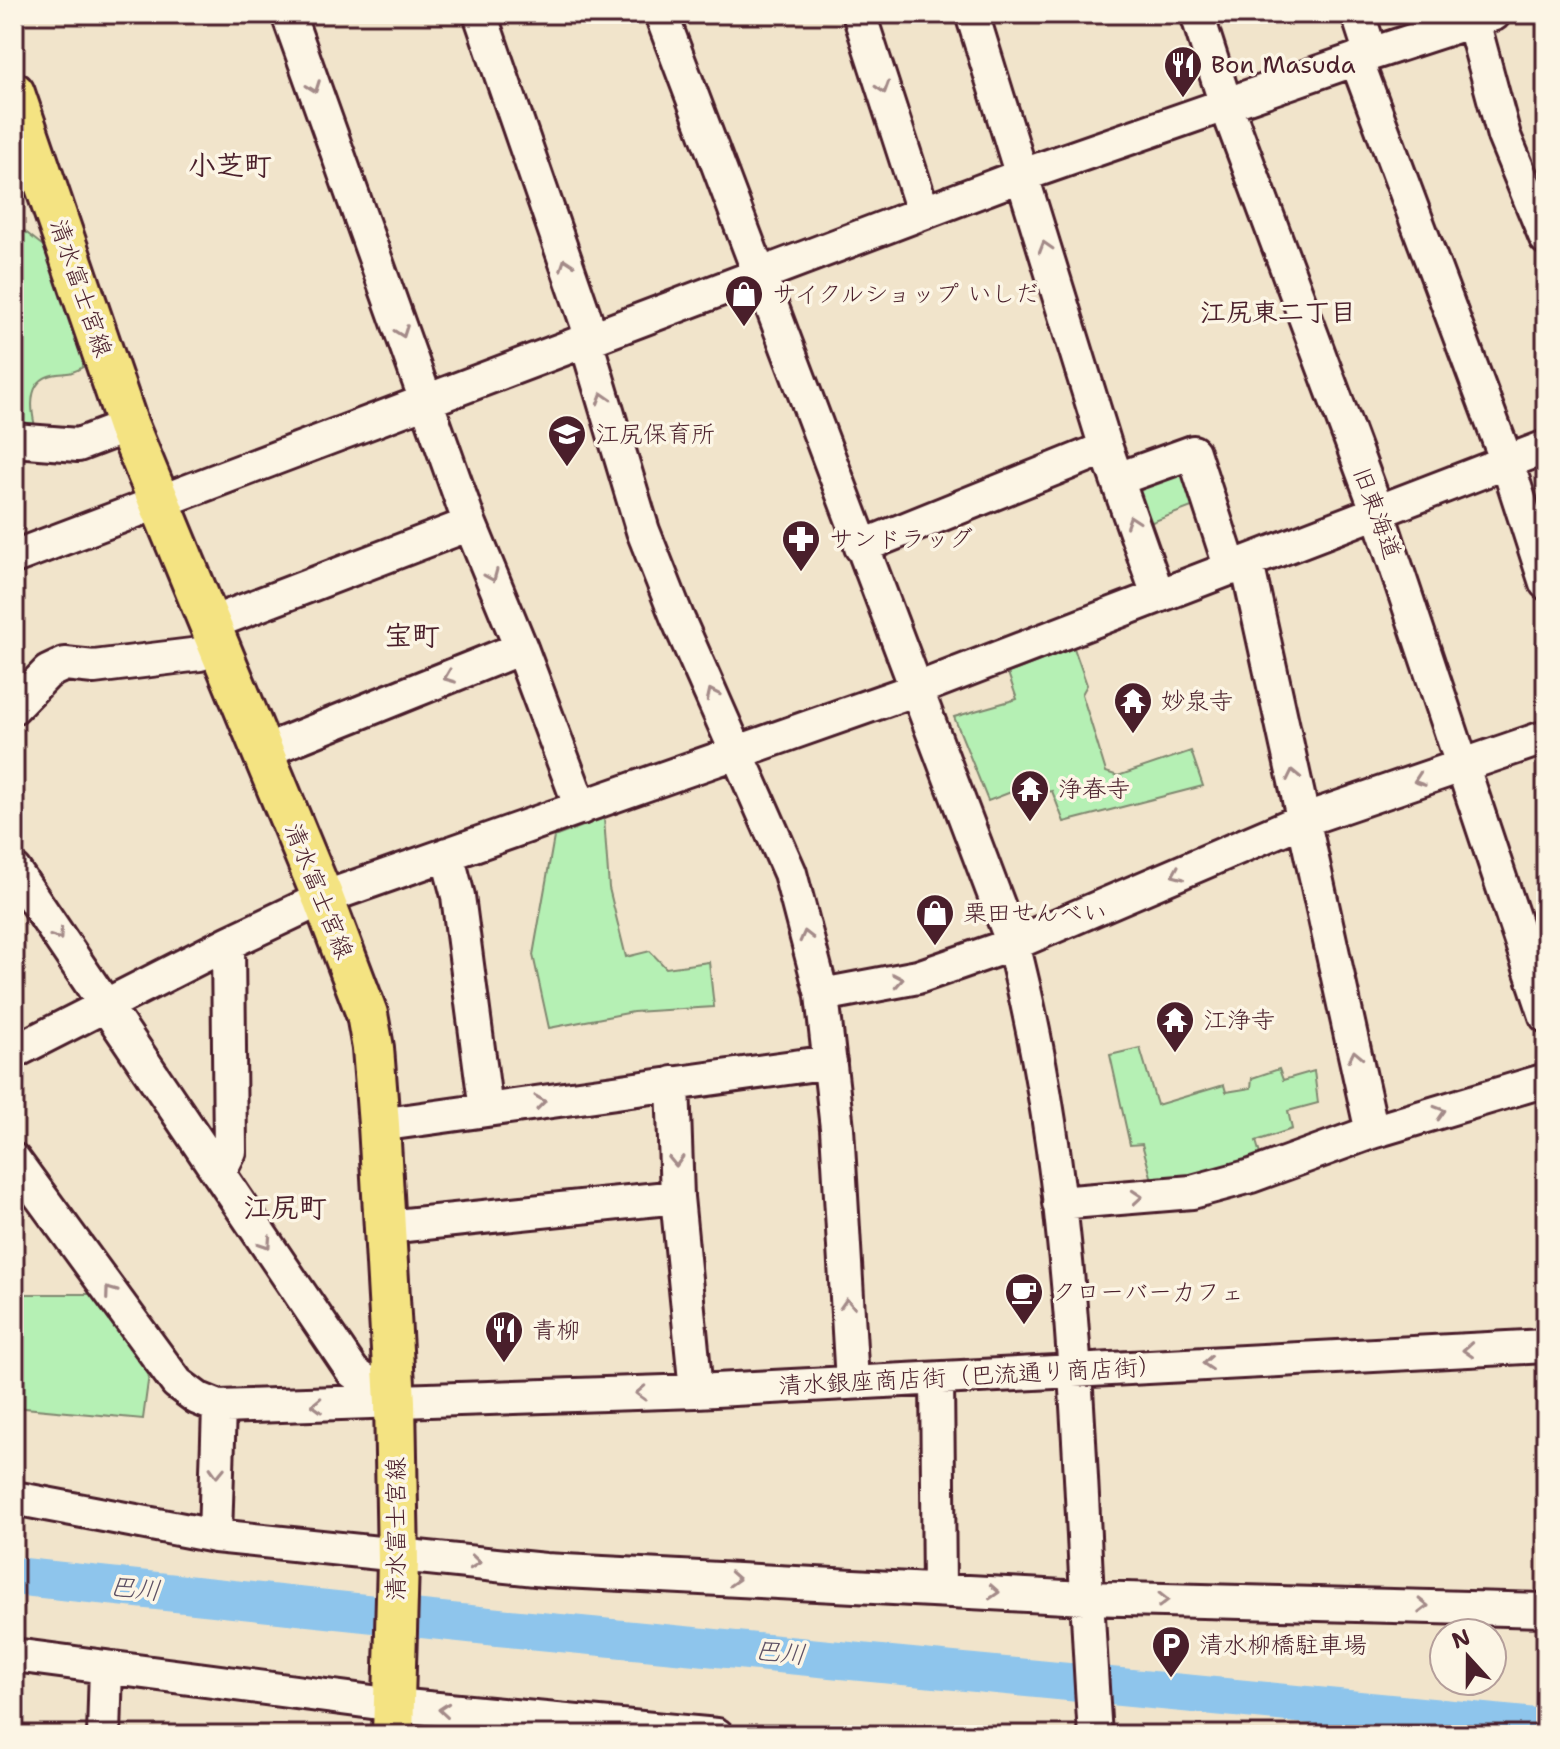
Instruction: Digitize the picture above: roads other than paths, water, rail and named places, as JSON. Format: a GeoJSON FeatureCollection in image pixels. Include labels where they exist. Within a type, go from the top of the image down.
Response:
{"type":"FeatureCollection","features":[{"type":"Feature","properties":{"kind":"main road","name":"清水富士宮線"},"geometry":{"type":"LineString","coordinates":[[14,93],[128,426],[323,898],[367,1014],[379,1125],[395,1402],[395,1712]]}},
{"type":"Feature","properties":{"kind":"street"},"geometry":{"type":"LineString","coordinates":[[288,14],[470,524],[581,808]]}},
{"type":"Feature","properties":{"kind":"street"},"geometry":{"type":"LineString","coordinates":[[480,14],[589,339],[643,531],[677,617],[790,873],[822,995],[837,1128],[852,1382]]}},
{"type":"Feature","properties":{"kind":"street"},"geometry":{"type":"LineString","coordinates":[[661,14],[1013,944],[1032,1018],[1059,1203],[1074,1369],[1095,1735]]}},
{"type":"Feature","properties":{"kind":"street"},"geometry":{"type":"LineString","coordinates":[[859,14],[923,211]]}},
{"type":"Feature","properties":{"kind":"street"},"geometry":{"type":"LineString","coordinates":[[972,14],[1106,448],[1158,595]]}},
{"type":"Feature","properties":{"kind":"street","name":"旧東海道"},"geometry":{"type":"LineString","coordinates":[[1197,14],[1226,105],[1377,510],[1546,1016]]}},
{"type":"Feature","properties":{"kind":"street"},"geometry":{"type":"LineString","coordinates":[[1358,14],[1363,57],[1507,462],[1546,583]]}},
{"type":"Feature","properties":{"kind":"street"},"geometry":{"type":"LineString","coordinates":[[14,557],[759,277],[923,211],[1363,57],[1484,18],[1504,136],[1546,238]]}},
{"type":"Feature","properties":{"kind":"street"},"geometry":{"type":"LineString","coordinates":[[14,440],[78,445],[128,426]]}},
{"type":"Feature","properties":{"kind":"street"},"geometry":{"type":"LineString","coordinates":[[14,1052],[323,898],[917,689],[1546,447]]}},
{"type":"Feature","properties":{"kind":"street"},"geometry":{"type":"LineString","coordinates":[[861,547],[1106,448]]}},
{"type":"Feature","properties":{"kind":"street"},"geometry":{"type":"LineString","coordinates":[[1118,479],[1193,452],[1239,566],[1303,820],[1372,1132]]}},
{"type":"Feature","properties":{"kind":"street"},"geometry":{"type":"LineString","coordinates":[[14,707],[48,672],[65,664],[94,667],[200,654],[214,635],[470,524]]}},
{"type":"Feature","properties":{"kind":"street"},"geometry":{"type":"LineString","coordinates":[[262,752],[521,648]]}},
{"type":"Feature","properties":{"kind":"street"},"geometry":{"type":"LineString","coordinates":[[822,995],[918,977],[1013,944],[1303,820],[1546,737]]}},
{"type":"Feature","properties":{"kind":"street"},"geometry":{"type":"LineString","coordinates":[[447,854],[458,896],[486,1110]]}},
{"type":"Feature","properties":{"kind":"street"},"geometry":{"type":"LineString","coordinates":[[14,870],[353,1372],[395,1402]]}},
{"type":"Feature","properties":{"kind":"street"},"geometry":{"type":"LineString","coordinates":[[219,1173],[230,1151],[228,943]]}},
{"type":"Feature","properties":{"kind":"street"},"geometry":{"type":"LineString","coordinates":[[379,1125],[830,1062]]}},
{"type":"Feature","properties":{"kind":"street"},"geometry":{"type":"LineString","coordinates":[[1059,1203],[1192,1192],[1251,1176],[1372,1132],[1546,1080]]}},
{"type":"Feature","properties":{"kind":"street"},"geometry":{"type":"LineString","coordinates":[[673,1083],[677,1197],[696,1391]]}},
{"type":"Feature","properties":{"kind":"street"},"geometry":{"type":"LineString","coordinates":[[14,1160],[177,1383],[197,1398],[219,1407],[215,1536]]}},
{"type":"Feature","properties":{"kind":"street"},"geometry":{"type":"LineString","coordinates":[[386,1227],[677,1197]]}},
{"type":"Feature","properties":{"kind":"street","name":"清水銀座商店街（巴流通り商店街）"},"geometry":{"type":"LineString","coordinates":[[219,1407],[696,1391],[1546,1346]]}},
{"type":"Feature","properties":{"kind":"street"},"geometry":{"type":"LineString","coordinates":[[937,1379],[939,1589]]}},
{"type":"Feature","properties":{"kind":"street"},"geometry":{"type":"LineString","coordinates":[[14,1498],[215,1536],[397,1558],[545,1570],[939,1589],[1086,1605],[1546,1610]]}},
{"type":"Feature","properties":{"kind":"street"},"geometry":{"type":"LineString","coordinates":[[14,1655],[395,1712],[717,1735]]}},
{"type":"Feature","properties":{"kind":"street"},"geometry":{"type":"LineString","coordinates":[[104,1735],[106,1667]]}},
{"type":"Feature","properties":{"kind":"waterway","name":"巴川"},"geometry":{"type":"LineString","coordinates":[[14,1576],[498,1627],[1546,1728]]}},
{"type":"Feature","properties":{"kind":"place","name":"Bon Masuda"},"geometry":{"type":"Point","coordinates":[1183,99]}},
{"type":"Feature","properties":{"kind":"place","name":"サイクルショップ いしだ"},"geometry":{"type":"Point","coordinates":[744,328]}},
{"type":"Feature","properties":{"kind":"place","name":"江尻保育所"},"geometry":{"type":"Point","coordinates":[567,468]}},
{"type":"Feature","properties":{"kind":"place","name":"サンドラッグ"},"geometry":{"type":"Point","coordinates":[801,573]}},
{"type":"Feature","properties":{"kind":"place","name":"妙泉寺"},"geometry":{"type":"Point","coordinates":[1133,735]}},
{"type":"Feature","properties":{"kind":"place","name":"浄春寺"},"geometry":{"type":"Point","coordinates":[1030,823]}},
{"type":"Feature","properties":{"kind":"place","name":"栗田せんべい"},"geometry":{"type":"Point","coordinates":[935,947]}},
{"type":"Feature","properties":{"kind":"place","name":"江浄寺"},"geometry":{"type":"Point","coordinates":[1175,1054]}},
{"type":"Feature","properties":{"kind":"place","name":"クローバーカフェ"},"geometry":{"type":"Point","coordinates":[1024,1326]}},
{"type":"Feature","properties":{"kind":"place","name":"青柳"},"geometry":{"type":"Point","coordinates":[504,1364]}},
{"type":"Feature","properties":{"kind":"place","name":"清水柳橋駐車場"},"geometry":{"type":"Point","coordinates":[1171,1679]}},
{"type":"Feature","properties":{"kind":"district","name":"小芝町"},"geometry":{"type":"Point","coordinates":[230,165]}},
{"type":"Feature","properties":{"kind":"district","name":"江尻東二丁目"},"geometry":{"type":"Point","coordinates":[1278,312]}},
{"type":"Feature","properties":{"kind":"district","name":"宝町"},"geometry":{"type":"Point","coordinates":[412,635]}},
{"type":"Feature","properties":{"kind":"district","name":"江尻町"},"geometry":{"type":"Point","coordinates":[285,1207]}}]}
